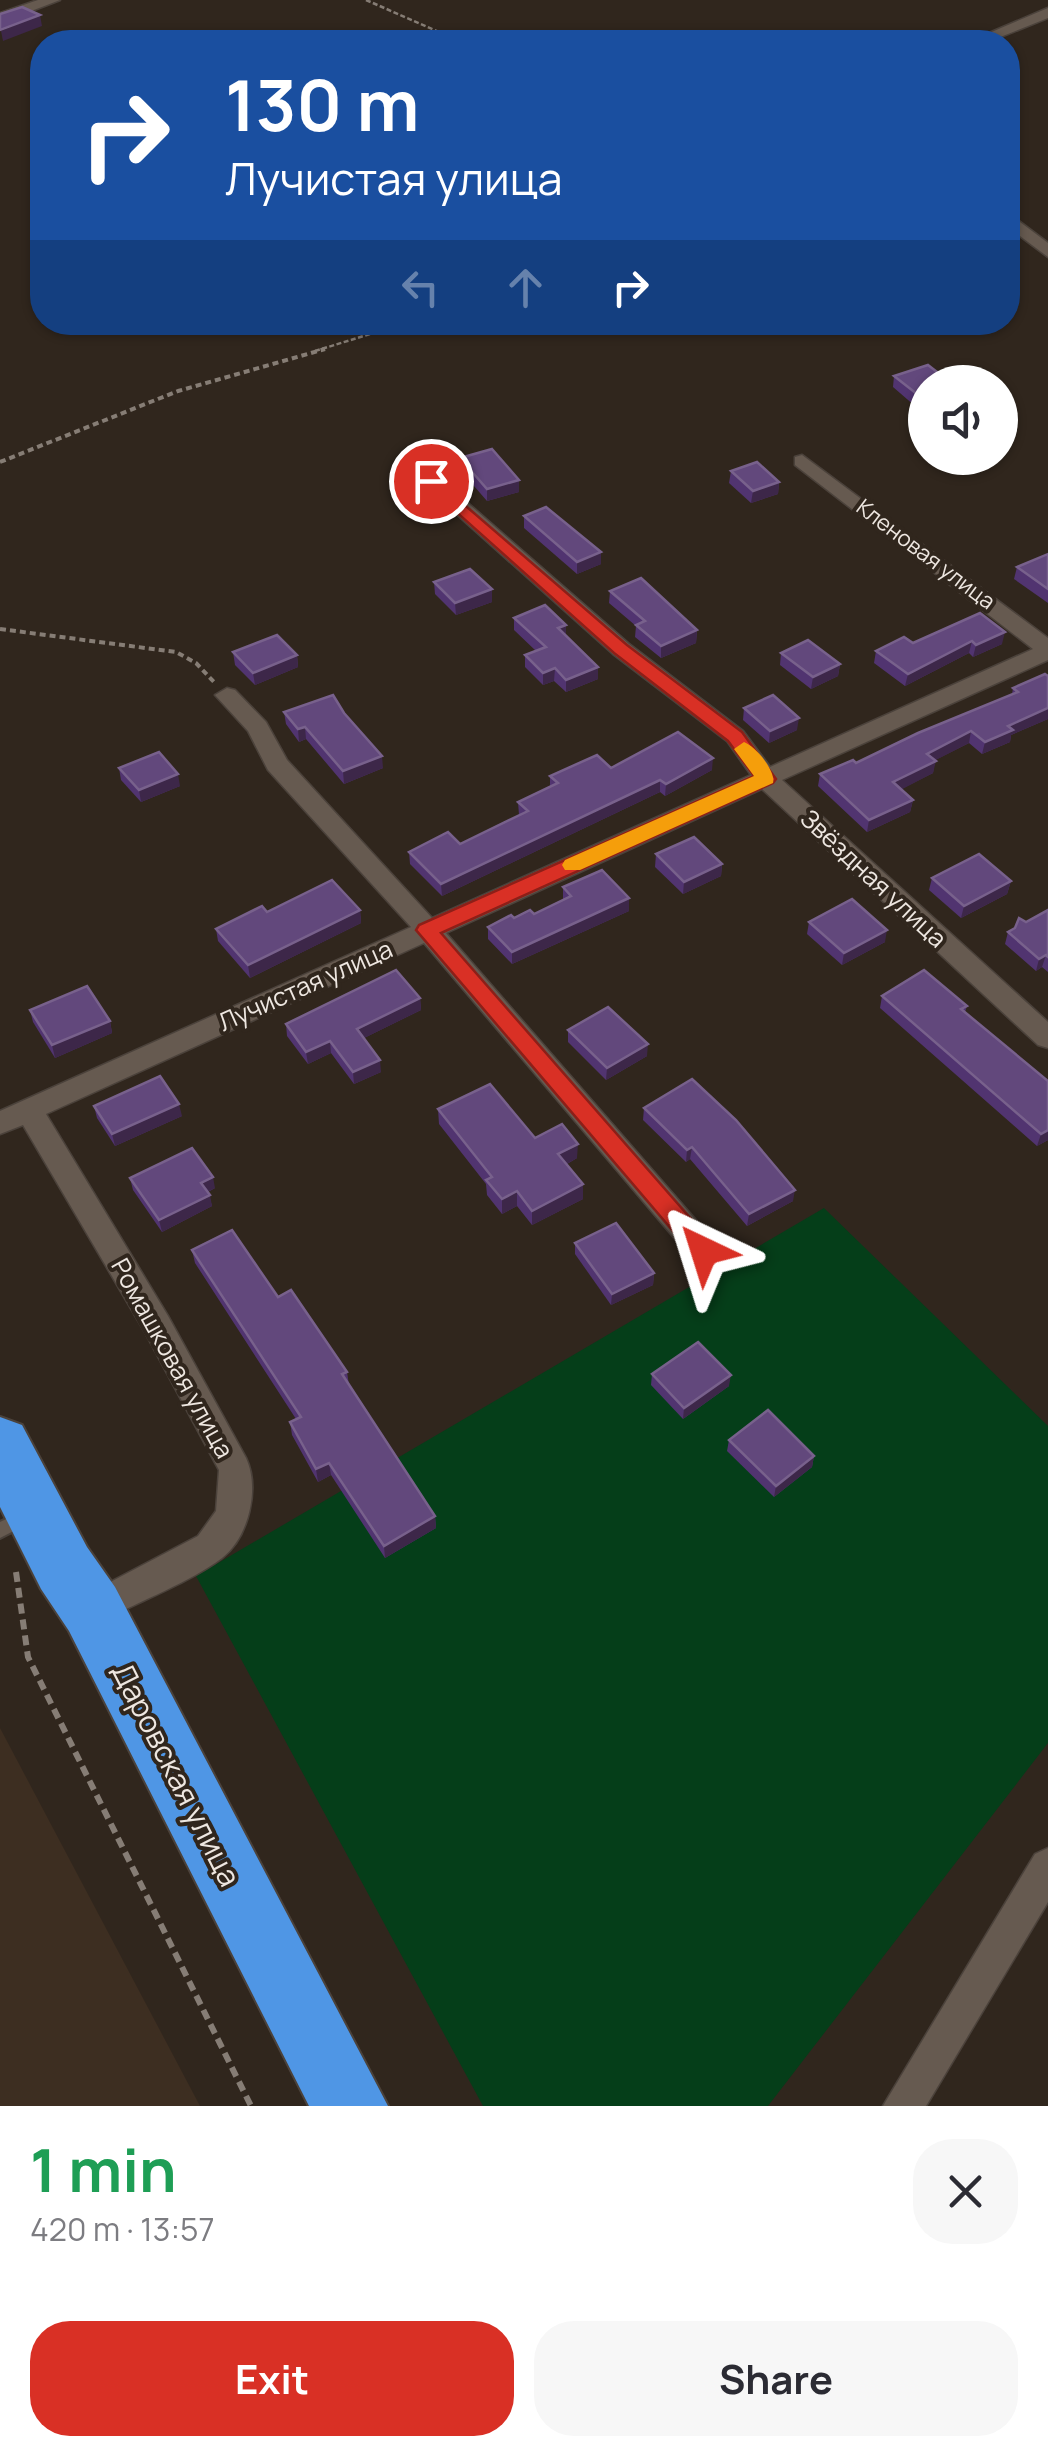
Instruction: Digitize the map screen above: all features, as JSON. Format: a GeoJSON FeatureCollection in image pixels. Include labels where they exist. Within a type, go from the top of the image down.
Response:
{"type":"FeatureCollection","features":[{"type":"Feature","properties":{"kind":"highway","name":"Даровская улица"},"geometry":{"type":"LineString","coordinates":[[0,1444],[18,1521],[64,1568],[92,1608],[350,2106]]}},
{"type":"Feature","properties":{"kind":"street"},"geometry":{"type":"LineString","coordinates":[[0,18],[53,0]]}},
{"type":"Feature","properties":{"kind":"street"},"geometry":{"type":"LineString","coordinates":[[1006,30],[1048,13]]}},
{"type":"Feature","properties":{"kind":"street"},"geometry":{"type":"LineString","coordinates":[[1020,228],[1048,252]]}},
{"type":"Feature","properties":{"kind":"street","name":"Кленовая улица"},"geometry":{"type":"LineString","coordinates":[[802,461],[1048,650]]}},
{"type":"Feature","properties":{"kind":"street","name":"Звёздная улица"},"geometry":{"type":"LineString","coordinates":[[431,481],[621,649],[735,736],[766,779],[1048,1038]]}},
{"type":"Feature","properties":{"kind":"street","name":"Лучистая улица"},"geometry":{"type":"LineString","coordinates":[[14,1117],[1048,650]]}},
{"type":"Feature","properties":{"kind":"street"},"geometry":{"type":"LineString","coordinates":[[227,695],[258,728],[277,764],[704,1251]]}},
{"type":"Feature","properties":{"kind":"street","name":"Ромашковая улица"},"geometry":{"type":"LineString","coordinates":[[14,1117],[157,1325],[235,1468],[238,1490],[224,1534],[210,1547],[92,1608]]}},
{"type":"Feature","properties":{"kind":"street"},"geometry":{"type":"LineString","coordinates":[[903,2106],[1048,1867]]}},
{"type":"Feature","properties":{"kind":"path"},"geometry":{"type":"LineString","coordinates":[[366,0],[435,30]]}},
{"type":"Feature","properties":{"kind":"path"},"geometry":{"type":"LineString","coordinates":[[0,462],[175,392],[240,371],[333,350],[374,335]]}},
{"type":"Feature","properties":{"kind":"path"},"geometry":{"type":"LineString","coordinates":[[0,629],[176,652],[196,664],[227,695]]}},
{"type":"Feature","properties":{"kind":"path"},"geometry":{"type":"LineString","coordinates":[[18,1521],[16,1571],[28,1656],[251,2106]]}},
{"type":"Feature","properties":{"kind":"shaded area"},"geometry":{"type":"Polygon","coordinates":[[[0,1728],[200,2106],[0,2106],[0,1728]]]}},
{"type":"Feature","properties":{"kind":"green space"},"geometry":{"type":"Polygon","coordinates":[[[824,1208],[1048,1426],[1048,1743],[768,2106],[483,2106],[196,1576],[824,1208]]]}},
{"type":"Feature","properties":{"kind":"building"},"geometry":{"type":"Polygon","coordinates":[[[22,7],[40,15],[0,30],[0,14],[22,7]]]}},
{"type":"Feature","properties":{"kind":"building"},"geometry":{"type":"Polygon","coordinates":[[[908,371],[908,387],[894,376],[908,371]]]}},
{"type":"Feature","properties":{"kind":"building"},"geometry":{"type":"Polygon","coordinates":[[[492,449],[519,480],[487,489],[460,458],[492,449]]]}},
{"type":"Feature","properties":{"kind":"building"},"geometry":{"type":"Polygon","coordinates":[[[757,462],[779,482],[753,491],[731,471],[757,462]]]}},
{"type":"Feature","properties":{"kind":"building"},"geometry":{"type":"Polygon","coordinates":[[[546,507],[601,552],[577,562],[524,516],[546,507]]]}},
{"type":"Feature","properties":{"kind":"building"},"geometry":{"type":"Polygon","coordinates":[[[1048,554],[1048,589],[1017,567],[1048,554]]]}},
{"type":"Feature","properties":{"kind":"building"},"geometry":{"type":"Polygon","coordinates":[[[470,569],[492,589],[455,603],[434,582],[470,569]]]}},
{"type":"Feature","properties":{"kind":"building"},"geometry":{"type":"Polygon","coordinates":[[[641,578],[697,630],[661,646],[636,625],[645,621],[610,591],[641,578]]]}},
{"type":"Feature","properties":{"kind":"building"},"geometry":{"type":"Polygon","coordinates":[[[545,605],[566,625],[558,628],[598,667],[566,680],[555,668],[543,673],[525,655],[546,647],[514,618],[545,605]]]}},
{"type":"Feature","properties":{"kind":"building"},"geometry":{"type":"Polygon","coordinates":[[[980,613],[1005,632],[976,645],[972,641],[908,674],[876,651],[904,637],[913,643],[980,613]]]}},
{"type":"Feature","properties":{"kind":"building"},"geometry":{"type":"Polygon","coordinates":[[[277,635],[297,655],[253,673],[233,652],[277,635]]]}},
{"type":"Feature","properties":{"kind":"building"},"geometry":{"type":"Polygon","coordinates":[[[808,640],[840,664],[813,677],[781,653],[808,640]]]}},
{"type":"Feature","properties":{"kind":"building"},"geometry":{"type":"Polygon","coordinates":[[[1045,674],[1048,708],[1008,726],[1013,730],[985,742],[971,731],[927,754],[936,761],[893,782],[913,800],[869,820],[820,774],[853,760],[856,763],[1018,692],[1013,688],[1045,674]]]}},
{"type":"Feature","properties":{"kind":"building"},"geometry":{"type":"Polygon","coordinates":[[[333,695],[382,756],[343,771],[305,727],[298,729],[284,712],[333,695]]]}},
{"type":"Feature","properties":{"kind":"building"},"geometry":{"type":"Polygon","coordinates":[[[773,695],[799,718],[770,731],[744,708],[773,695]]]}},
{"type":"Feature","properties":{"kind":"building"},"geometry":{"type":"Polygon","coordinates":[[[678,732],[713,758],[666,784],[660,780],[441,884],[409,852],[448,832],[460,844],[528,811],[518,802],[558,783],[550,776],[597,755],[611,768],[678,732]]]}},
{"type":"Feature","properties":{"kind":"building"},"geometry":{"type":"Polygon","coordinates":[[[159,752],[178,774],[139,790],[119,768],[159,752]]]}},
{"type":"Feature","properties":{"kind":"building"},"geometry":{"type":"Polygon","coordinates":[[[694,837],[722,864],[684,882],[656,854],[694,837]]]}},
{"type":"Feature","properties":{"kind":"building"},"geometry":{"type":"Polygon","coordinates":[[[979,854],[1011,881],[964,906],[932,878],[979,854]]]}},
{"type":"Feature","properties":{"kind":"building"},"geometry":{"type":"Polygon","coordinates":[[[602,870],[629,898],[512,952],[488,927],[511,915],[514,918],[530,910],[534,914],[571,896],[563,887],[602,870]]]}},
{"type":"Feature","properties":{"kind":"building"},"geometry":{"type":"Polygon","coordinates":[[[332,880],[360,910],[248,965],[216,929],[262,906],[267,912],[332,880]]]}},
{"type":"Feature","properties":{"kind":"building"},"geometry":{"type":"Polygon","coordinates":[[[852,899],[887,930],[844,953],[809,922],[852,899]]]}},
{"type":"Feature","properties":{"kind":"building"},"geometry":{"type":"Polygon","coordinates":[[[1048,910],[1048,957],[1039,959],[1008,932],[1015,928],[1019,918],[1026,922],[1048,910]]]}},
{"type":"Feature","properties":{"kind":"building"},"geometry":{"type":"Polygon","coordinates":[[[396,970],[420,998],[357,1029],[380,1060],[353,1072],[330,1041],[306,1052],[286,1024],[396,970]]]}},
{"type":"Feature","properties":{"kind":"building"},"geometry":{"type":"Polygon","coordinates":[[[924,970],[967,1006],[961,1009],[1048,1081],[1048,1130],[1041,1134],[882,996],[924,970]]]}},
{"type":"Feature","properties":{"kind":"building"},"geometry":{"type":"Polygon","coordinates":[[[87,986],[110,1021],[52,1045],[30,1010],[87,986]]]}},
{"type":"Feature","properties":{"kind":"building"},"geometry":{"type":"Polygon","coordinates":[[[608,1007],[648,1044],[607,1068],[568,1030],[608,1007]]]}},
{"type":"Feature","properties":{"kind":"building"},"geometry":{"type":"Polygon","coordinates":[[[160,1076],[179,1104],[112,1134],[94,1106],[160,1076]]]}},
{"type":"Feature","properties":{"kind":"building"},"geometry":{"type":"Polygon","coordinates":[[[692,1079],[736,1120],[795,1190],[749,1214],[692,1147],[687,1150],[644,1108],[692,1079]]]}},
{"type":"Feature","properties":{"kind":"building"},"geometry":{"type":"Polygon","coordinates":[[[490,1084],[535,1138],[562,1124],[578,1144],[558,1154],[583,1184],[532,1211],[517,1191],[502,1199],[486,1180],[492,1177],[438,1109],[490,1084]]]}},
{"type":"Feature","properties":{"kind":"building"},"geometry":{"type":"Polygon","coordinates":[[[192,1148],[213,1177],[201,1183],[210,1195],[159,1220],[130,1178],[192,1148]]]}},
{"type":"Feature","properties":{"kind":"building"},"geometry":{"type":"Polygon","coordinates":[[[616,1223],[654,1273],[612,1294],[575,1243],[616,1223]]]}},
{"type":"Feature","properties":{"kind":"building"},"geometry":{"type":"Polygon","coordinates":[[[232,1230],[278,1297],[291,1290],[347,1372],[342,1374],[435,1516],[384,1546],[329,1463],[316,1469],[290,1422],[301,1417],[192,1250],[232,1230]]]}},
{"type":"Feature","properties":{"kind":"building"},"geometry":{"type":"Polygon","coordinates":[[[698,1342],[731,1375],[684,1408],[652,1374],[698,1342]]]}},
{"type":"Feature","properties":{"kind":"building"},"geometry":{"type":"Polygon","coordinates":[[[768,1410],[814,1456],[776,1486],[729,1440],[768,1410]]]}},
{"type":"Feature","properties":{"kind":"slow traffic"},"geometry":{"type":"LineString","coordinates":[[573,865],[766,779],[744,749]]}},
{"type":"Feature","properties":{"kind":"route"},"geometry":{"type":"LineString","coordinates":[[431,481],[621,649],[735,736],[766,779],[426,930],[704,1251]]}}]}
